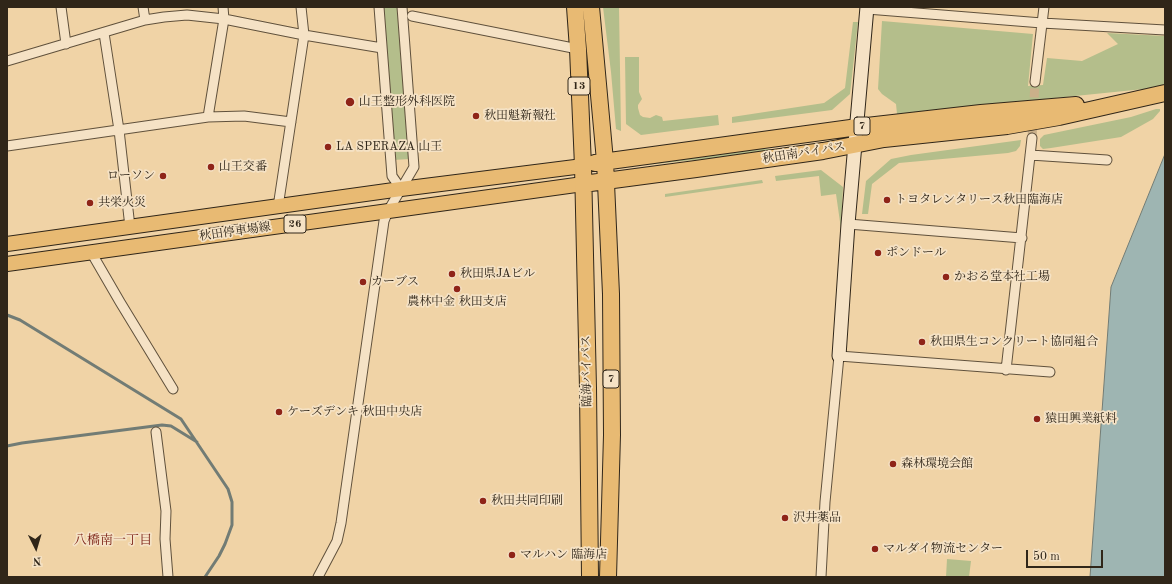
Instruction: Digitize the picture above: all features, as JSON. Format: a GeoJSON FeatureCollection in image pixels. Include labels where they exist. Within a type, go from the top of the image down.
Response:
{"type":"FeatureCollection","features":[{"type":"Feature","properties":{"kind":"highway","name":"13"},"geometry":{"type":"LineString","coordinates":[[575,7],[582,166]]}},
{"type":"Feature","properties":{"kind":"highway","name":"13"},"geometry":{"type":"LineString","coordinates":[[591,7],[606,180]]}},
{"type":"Feature","properties":{"kind":"highway","name":"秋田南バイパス"},"geometry":{"type":"LineString","coordinates":[[583,184],[696,169],[856,145],[884,139],[1007,126],[1059,117],[1165,93]]}},
{"type":"Feature","properties":{"kind":"highway","name":"秋田南バイパス"},"geometry":{"type":"LineString","coordinates":[[582,166],[604,161],[858,127],[981,113],[1143,98]]}},
{"type":"Feature","properties":{"kind":"highway","name":"臨海バイパス"},"geometry":{"type":"LineString","coordinates":[[582,166],[588,388],[590,577]]}},
{"type":"Feature","properties":{"kind":"highway","name":"臨海バイパス"},"geometry":{"type":"LineString","coordinates":[[606,180],[611,294],[612,427],[608,577]]}},
{"type":"Feature","properties":{"kind":"main road","name":"秋田停車場線"},"geometry":{"type":"LineString","coordinates":[[7,244],[402,189],[582,166]]}},
{"type":"Feature","properties":{"kind":"main road","name":"秋田停車場線"},"geometry":{"type":"LineString","coordinates":[[7,264],[583,184]]}},
{"type":"Feature","properties":{"kind":"street"},"geometry":{"type":"LineString","coordinates":[[61,7],[66,44]]}},
{"type":"Feature","properties":{"kind":"street"},"geometry":{"type":"LineString","coordinates":[[144,7],[145,20]]}},
{"type":"Feature","properties":{"kind":"street"},"geometry":{"type":"LineString","coordinates":[[208,117],[224,19],[223,7]]}},
{"type":"Feature","properties":{"kind":"street"},"geometry":{"type":"LineString","coordinates":[[278,207],[304,35],[302,7]]}},
{"type":"Feature","properties":{"kind":"street"},"geometry":{"type":"LineString","coordinates":[[379,7],[392,176],[402,189]]}},
{"type":"Feature","properties":{"kind":"street"},"geometry":{"type":"LineString","coordinates":[[318,577],[337,541],[341,524],[384,221],[388,211],[414,168],[402,7]]}},
{"type":"Feature","properties":{"kind":"street"},"geometry":{"type":"LineString","coordinates":[[1035,82],[1044,7]]}},
{"type":"Feature","properties":{"kind":"street"},"geometry":{"type":"LineString","coordinates":[[821,577],[825,502],[839,356],[848,224],[858,127],[867,8],[1042,23],[1165,30]]}},
{"type":"Feature","properties":{"kind":"street"},"geometry":{"type":"LineString","coordinates":[[7,61],[145,20],[187,15],[224,19],[304,35],[382,48]]}},
{"type":"Feature","properties":{"kind":"street"},"geometry":{"type":"LineString","coordinates":[[412,16],[578,49]]}},
{"type":"Feature","properties":{"kind":"street"},"geometry":{"type":"LineString","coordinates":[[104,33],[119,130],[130,227]]}},
{"type":"Feature","properties":{"kind":"street"},"geometry":{"type":"LineString","coordinates":[[7,146],[208,117],[244,116],[291,122]]}},
{"type":"Feature","properties":{"kind":"street"},"geometry":{"type":"LineString","coordinates":[[1006,370],[1032,138]]}},
{"type":"Feature","properties":{"kind":"street"},"geometry":{"type":"LineString","coordinates":[[1030,155],[1107,160]]}},
{"type":"Feature","properties":{"kind":"street"},"geometry":{"type":"LineString","coordinates":[[848,224],[1022,238]]}},
{"type":"Feature","properties":{"kind":"street"},"geometry":{"type":"LineString","coordinates":[[91,252],[173,390]]}},
{"type":"Feature","properties":{"kind":"street"},"geometry":{"type":"LineString","coordinates":[[839,356],[1006,370],[1050,372]]}},
{"type":"Feature","properties":{"kind":"street"},"geometry":{"type":"LineString","coordinates":[[156,432],[166,511],[165,539],[168,577]]}},
{"type":"Feature","properties":{"kind":"green space"},"geometry":{"type":"Polygon","coordinates":[[[382,7],[399,7],[410,159],[393,160],[382,7]]]}},
{"type":"Feature","properties":{"kind":"green space"},"geometry":{"type":"Polygon","coordinates":[[[603,7],[619,7],[621,131],[616,129],[603,7]]]}},
{"type":"Feature","properties":{"kind":"green space"},"geometry":{"type":"Polygon","coordinates":[[[882,21],[1033,34],[1028,86],[1043,85],[1047,58],[1082,61],[1118,44],[1107,33],[1165,36],[1165,84],[1154,88],[897,114],[896,104],[882,94],[878,89],[882,21]]]}},
{"type":"Feature","properties":{"kind":"green space"},"geometry":{"type":"Polygon","coordinates":[[[853,22],[858,22],[850,94],[832,110],[732,123],[732,117],[824,103],[845,88],[853,22]]]}},
{"type":"Feature","properties":{"kind":"green space"},"geometry":{"type":"Polygon","coordinates":[[[625,57],[639,57],[639,92],[642,99],[638,105],[640,115],[650,118],[656,115],[662,117],[663,121],[718,115],[719,125],[641,135],[626,124],[625,57]]]}},
{"type":"Feature","properties":{"kind":"green space"},"geometry":{"type":"Polygon","coordinates":[[[1160,109],[1160,111],[1153,119],[1121,137],[1043,149],[1040,146],[1040,139],[1044,135],[1131,117],[1160,109]]]}},
{"type":"Feature","properties":{"kind":"green space"},"geometry":{"type":"Polygon","coordinates":[[[1021,140],[1020,146],[1016,151],[1008,153],[899,163],[872,184],[868,214],[862,214],[866,181],[891,159],[1021,140]]]}},
{"type":"Feature","properties":{"kind":"green space"},"geometry":{"type":"Polygon","coordinates":[[[735,149],[770,149],[772,151],[732,157],[646,165],[642,164],[735,149]]]}},
{"type":"Feature","properties":{"kind":"green space"},"geometry":{"type":"Polygon","coordinates":[[[821,170],[843,187],[841,229],[836,194],[821,196],[819,176],[776,181],[775,176],[821,170]]]}},
{"type":"Feature","properties":{"kind":"green space"},"geometry":{"type":"Polygon","coordinates":[[[762,180],[763,183],[665,197],[665,194],[762,180]]]}},
{"type":"Feature","properties":{"kind":"green space"},"geometry":{"type":"Polygon","coordinates":[[[947,559],[971,561],[969,577],[946,577],[947,559]]]}},
{"type":"Feature","properties":{"kind":"water"},"geometry":{"type":"Polygon","coordinates":[[[1165,154],[1165,577],[1090,577],[1111,287],[1165,154]]]}},
{"type":"Feature","properties":{"kind":"waterway"},"geometry":{"type":"LineString","coordinates":[[7,315],[20,320],[181,419],[228,489],[232,502],[232,525],[219,556],[205,577]]}},
{"type":"Feature","properties":{"kind":"waterway"},"geometry":{"type":"LineString","coordinates":[[7,446],[162,425],[171,426],[197,442]]}},
{"type":"Feature","properties":{"kind":"tunnel"},"geometry":{"type":"LineString","coordinates":[[1032,138],[1035,82]]}},
{"type":"Feature","properties":{"kind":"place","name":"山王整形外科医院"},"geometry":{"type":"Point","coordinates":[350,102]}},
{"type":"Feature","properties":{"kind":"place","name":"秋田魁新報社"},"geometry":{"type":"Point","coordinates":[476,116]}},
{"type":"Feature","properties":{"kind":"place","name":"LA SPERAZA 山王"},"geometry":{"type":"Point","coordinates":[328,147]}},
{"type":"Feature","properties":{"kind":"place","name":"山王交番"},"geometry":{"type":"Point","coordinates":[211,167]}},
{"type":"Feature","properties":{"kind":"place","name":"ローソン"},"geometry":{"type":"Point","coordinates":[163,176]}},
{"type":"Feature","properties":{"kind":"place","name":"トヨタレンタリース秋田臨海店"},"geometry":{"type":"Point","coordinates":[887,200]}},
{"type":"Feature","properties":{"kind":"place","name":"共栄火災"},"geometry":{"type":"Point","coordinates":[90,203]}},
{"type":"Feature","properties":{"kind":"place","name":"ポンドール"},"geometry":{"type":"Point","coordinates":[878,253]}},
{"type":"Feature","properties":{"kind":"place","name":"秋田県JAビル"},"geometry":{"type":"Point","coordinates":[452,274]}},
{"type":"Feature","properties":{"kind":"place","name":"かおる堂本社工場"},"geometry":{"type":"Point","coordinates":[946,277]}},
{"type":"Feature","properties":{"kind":"place","name":"カーブス"},"geometry":{"type":"Point","coordinates":[363,282]}},
{"type":"Feature","properties":{"kind":"place","name":"農林中金 秋田支店"},"geometry":{"type":"Point","coordinates":[457,289]}},
{"type":"Feature","properties":{"kind":"place","name":"秋田県生コンクリート協同組合"},"geometry":{"type":"Point","coordinates":[922,342]}},
{"type":"Feature","properties":{"kind":"place","name":"ケーズデンキ 秋田中央店"},"geometry":{"type":"Point","coordinates":[279,412]}},
{"type":"Feature","properties":{"kind":"place","name":"猿田興業紙料"},"geometry":{"type":"Point","coordinates":[1037,419]}},
{"type":"Feature","properties":{"kind":"place","name":"森林環境会館"},"geometry":{"type":"Point","coordinates":[893,464]}},
{"type":"Feature","properties":{"kind":"place","name":"秋田共同印刷"},"geometry":{"type":"Point","coordinates":[483,501]}},
{"type":"Feature","properties":{"kind":"place","name":"沢井薬品"},"geometry":{"type":"Point","coordinates":[785,518]}},
{"type":"Feature","properties":{"kind":"place","name":"マルダイ物流センター"},"geometry":{"type":"Point","coordinates":[875,549]}},
{"type":"Feature","properties":{"kind":"place","name":"マルハン 臨海店"},"geometry":{"type":"Point","coordinates":[512,555]}},
{"type":"Feature","properties":{"kind":"district","name":"八橋南一丁目"},"geometry":{"type":"Point","coordinates":[113,541]}}]}
